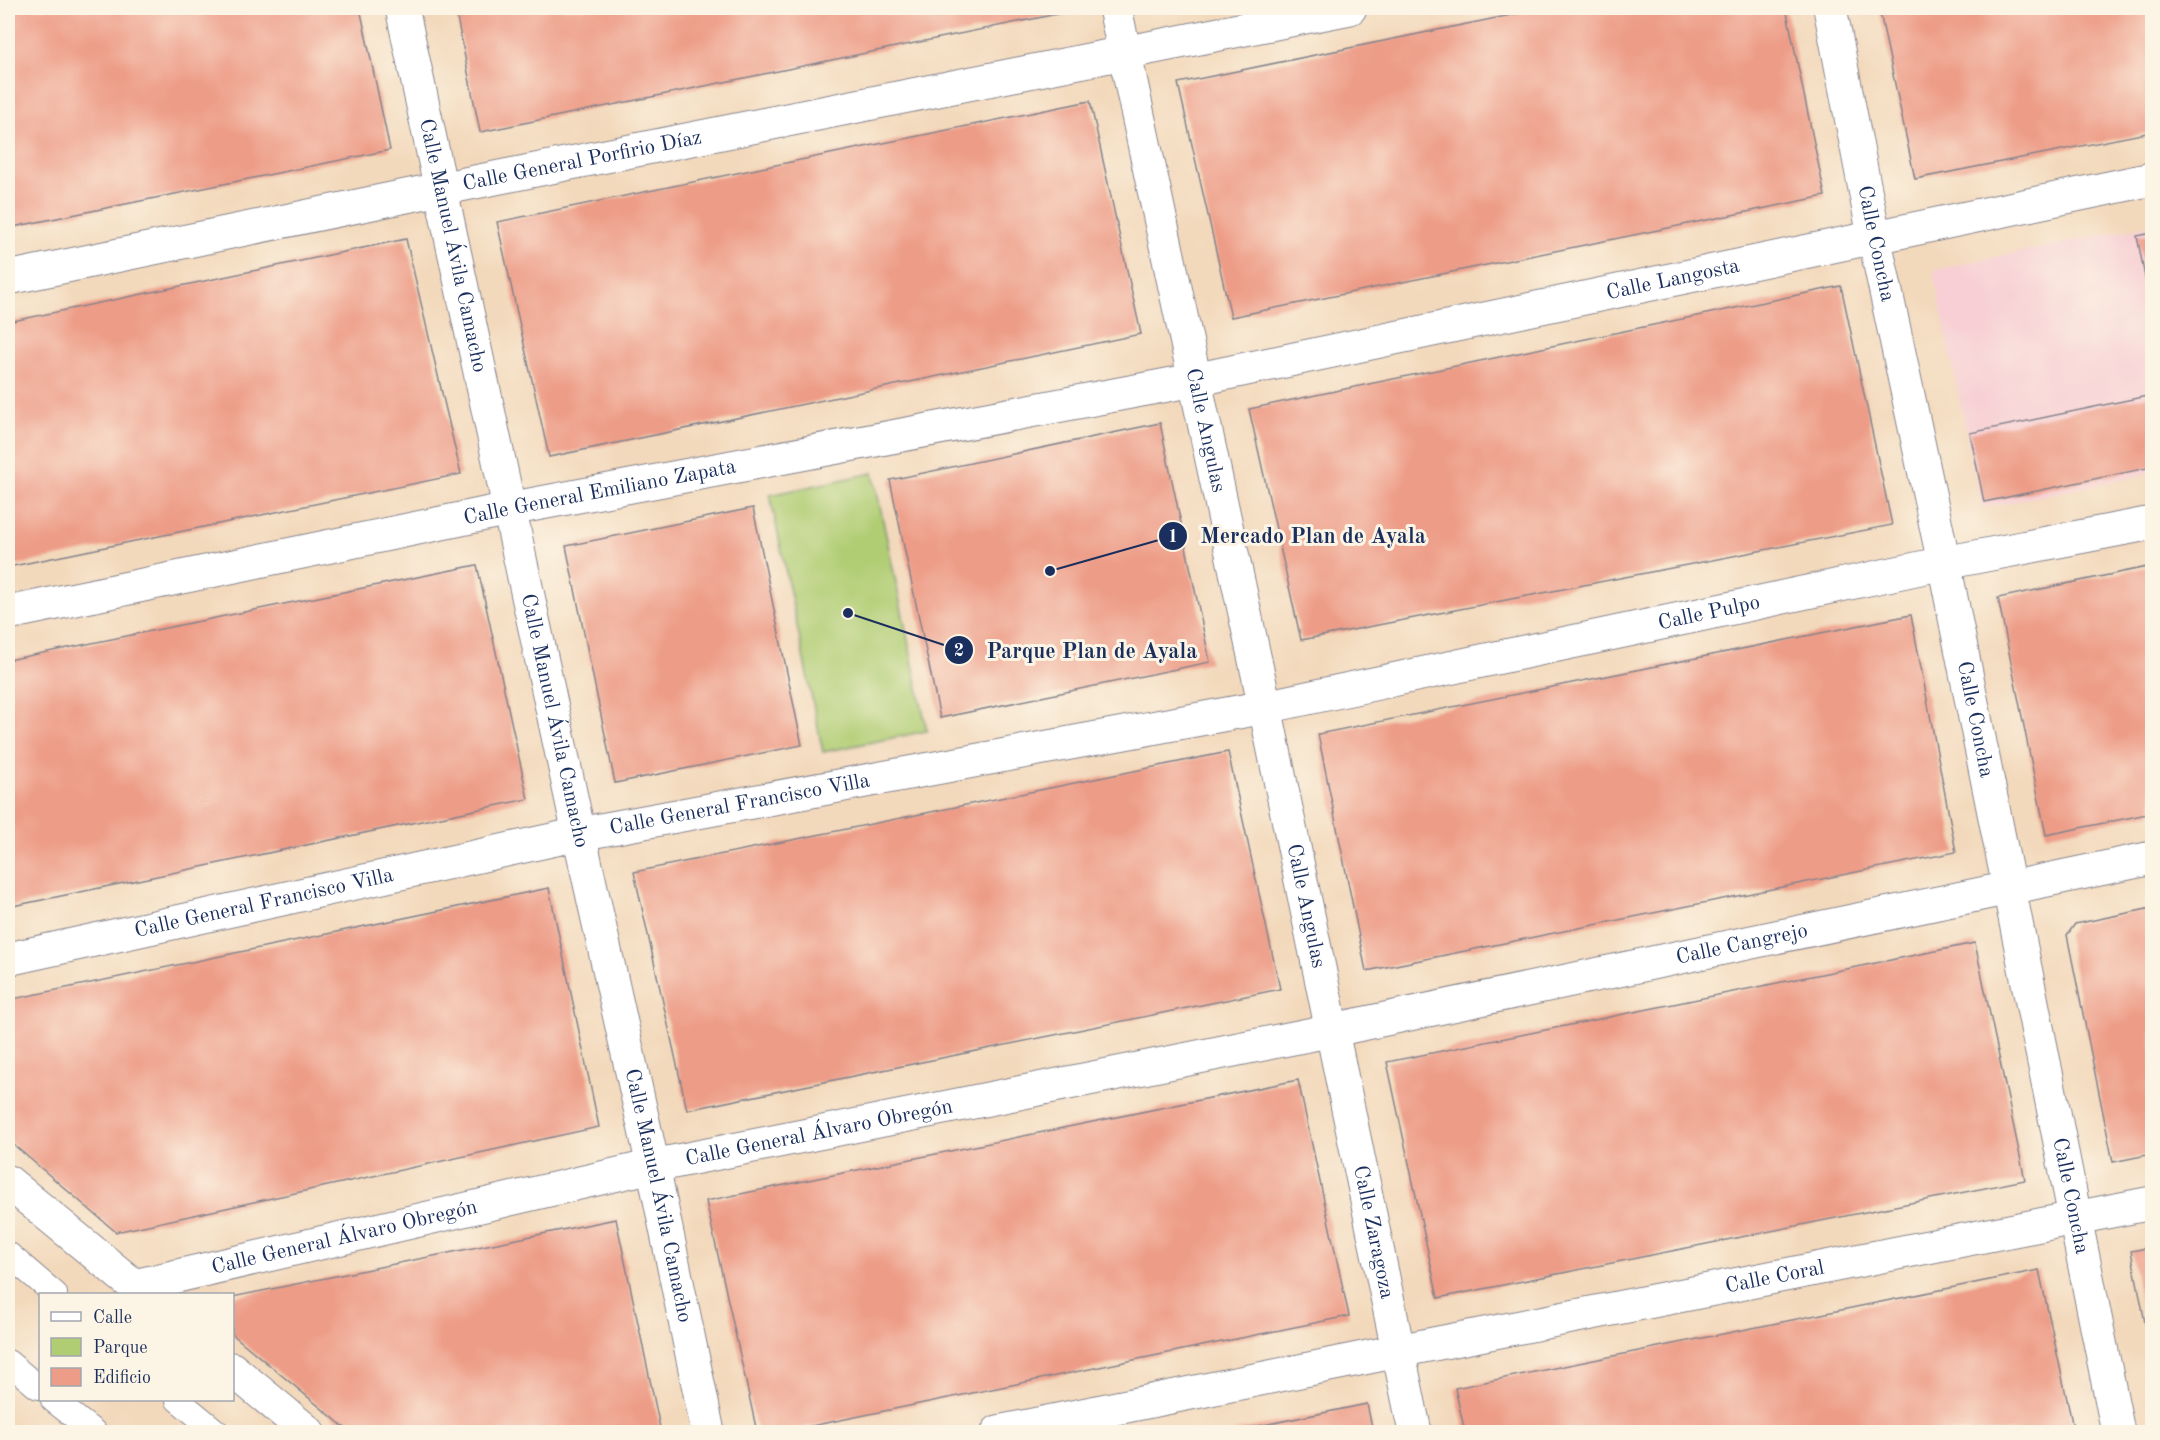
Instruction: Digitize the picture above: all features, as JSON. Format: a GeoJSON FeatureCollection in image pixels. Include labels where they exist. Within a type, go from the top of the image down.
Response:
{"type":"FeatureCollection","features":[{"type":"Feature","properties":{"kind":"street","name":"Calle Manuel Ávila Camacho"},"geometry":{"type":"LineString","coordinates":[[402,8],[579,834],[653,1166],[708,1432]]}},
{"type":"Feature","properties":{"kind":"street","name":"Calle Angulas"},"geometry":{"type":"LineString","coordinates":[[1115,8],[1332,1030]]}},
{"type":"Feature","properties":{"kind":"street","name":"Calle General Porfirio Díaz"},"geometry":{"type":"LineString","coordinates":[[8,278],[440,189],[1350,8]]}},
{"type":"Feature","properties":{"kind":"street","name":"Calle Concha"},"geometry":{"type":"LineString","coordinates":[[1830,8],[1874,236],[1944,563],[2118,1432]]}},
{"type":"Feature","properties":{"kind":"street","name":"Calle Langosta"},"geometry":{"type":"LineString","coordinates":[[1194,380],[2152,179]]}},
{"type":"Feature","properties":{"kind":"street","name":"Calle General Emiliano Zapata"},"geometry":{"type":"LineString","coordinates":[[8,613],[509,509],[1194,380]]}},
{"type":"Feature","properties":{"kind":"street","name":"Calle Pulpo"},"geometry":{"type":"LineString","coordinates":[[1265,706],[1944,563],[2152,523]]}},
{"type":"Feature","properties":{"kind":"street","name":"Calle General Francisco Villa"},"geometry":{"type":"LineString","coordinates":[[8,959],[579,834],[1265,706]]}},
{"type":"Feature","properties":{"kind":"street","name":"Calle Cangrejo"},"geometry":{"type":"LineString","coordinates":[[1332,1030],[2152,858]]}},
{"type":"Feature","properties":{"kind":"street","name":"Calle General Álvaro Obregón"},"geometry":{"type":"LineString","coordinates":[[139,1290],[653,1166],[1332,1030]]}},
{"type":"Feature","properties":{"kind":"street","name":"Calle Zaragoza"},"geometry":{"type":"LineString","coordinates":[[1332,1030],[1415,1432]]}},
{"type":"Feature","properties":{"kind":"street"},"geometry":{"type":"LineString","coordinates":[[8,1182],[139,1290]]}},
{"type":"Feature","properties":{"kind":"street","name":"Calle Coral"},"geometry":{"type":"LineString","coordinates":[[998,1432],[2152,1203]]}},
{"type":"Feature","properties":{"kind":"street"},"geometry":{"type":"LineString","coordinates":[[234,1371],[308,1432]]}},
{"type":"Feature","properties":{"kind":"lane"},"geometry":{"type":"LineString","coordinates":[[8,1254],[54,1293]]}},
{"type":"Feature","properties":{"kind":"lane"},"geometry":{"type":"LineString","coordinates":[[8,1362],[39,1387]]}},
{"type":"Feature","properties":{"kind":"lane"},"geometry":{"type":"LineString","coordinates":[[56,1401],[94,1432]]}},
{"type":"Feature","properties":{"kind":"lane"},"geometry":{"type":"LineString","coordinates":[[179,1401],[217,1432]]}},
{"type":"Feature","properties":{"kind":"shaded area"},"geometry":{"type":"Polygon","coordinates":[[[2152,225],[2152,473],[1982,508],[1933,270],[2152,225]]]}},
{"type":"Feature","properties":{"kind":"green space"},"geometry":{"type":"Polygon","coordinates":[[[873,473],[927,731],[823,752],[770,495],[873,473]]]}},
{"type":"Feature","properties":{"kind":"building"},"geometry":{"type":"Polygon","coordinates":[[[8,8],[360,8],[390,150],[8,228],[8,8]]]}},
{"type":"Feature","properties":{"kind":"building"},"geometry":{"type":"Polygon","coordinates":[[[455,8],[1071,8],[1072,11],[480,132],[455,8]]]}},
{"type":"Feature","properties":{"kind":"building"},"geometry":{"type":"Polygon","coordinates":[[[1545,8],[1786,8],[1825,196],[1231,317],[1178,83],[1545,8]]]}},
{"type":"Feature","properties":{"kind":"building"},"geometry":{"type":"Polygon","coordinates":[[[1879,8],[2152,8],[2152,132],[1915,179],[1879,8]]]}},
{"type":"Feature","properties":{"kind":"building"},"geometry":{"type":"Polygon","coordinates":[[[1090,101],[1141,334],[549,457],[497,222],[1090,101]]]}},
{"type":"Feature","properties":{"kind":"building"},"geometry":{"type":"Polygon","coordinates":[[[2152,233],[2152,298],[2149,298],[2137,236],[2152,233]]]}},
{"type":"Feature","properties":{"kind":"building"},"geometry":{"type":"Polygon","coordinates":[[[406,239],[461,474],[8,567],[8,322],[406,239]]]}},
{"type":"Feature","properties":{"kind":"building"},"geometry":{"type":"Polygon","coordinates":[[[1841,286],[1892,525],[1301,640],[1249,409],[1841,286]]]}},
{"type":"Feature","properties":{"kind":"building"},"geometry":{"type":"Polygon","coordinates":[[[2152,395],[2152,467],[1984,502],[1970,433],[2152,395]]]}},
{"type":"Feature","properties":{"kind":"building"},"geometry":{"type":"Polygon","coordinates":[[[1160,423],[1210,662],[940,718],[890,480],[1160,423]]]}},
{"type":"Feature","properties":{"kind":"building"},"geometry":{"type":"Polygon","coordinates":[[[753,508],[802,745],[615,783],[566,546],[753,508]]]}},
{"type":"Feature","properties":{"kind":"building"},"geometry":{"type":"Polygon","coordinates":[[[477,565],[528,799],[8,907],[8,660],[477,565]]]}},
{"type":"Feature","properties":{"kind":"building"},"geometry":{"type":"Polygon","coordinates":[[[2152,566],[2152,813],[2046,835],[1998,598],[2152,566]]]}},
{"type":"Feature","properties":{"kind":"building"},"geometry":{"type":"Polygon","coordinates":[[[1911,615],[1956,852],[1366,971],[1318,734],[1911,615]]]}},
{"type":"Feature","properties":{"kind":"building"},"geometry":{"type":"Polygon","coordinates":[[[1228,752],[1280,989],[687,1110],[634,872],[1228,752]]]}},
{"type":"Feature","properties":{"kind":"building"},"geometry":{"type":"Polygon","coordinates":[[[549,888],[599,1127],[116,1232],[8,1140],[8,1000],[549,888]]]}},
{"type":"Feature","properties":{"kind":"building"},"geometry":{"type":"Polygon","coordinates":[[[2152,908],[2152,1154],[2113,1162],[2067,935],[2075,924],[2152,908]]]}},
{"type":"Feature","properties":{"kind":"building"},"geometry":{"type":"Polygon","coordinates":[[[1975,943],[2025,1180],[1438,1298],[1387,1062],[1975,943]]]}},
{"type":"Feature","properties":{"kind":"building"},"geometry":{"type":"Polygon","coordinates":[[[1298,1080],[1349,1316],[782,1432],[757,1432],[706,1201],[1298,1080]]]}},
{"type":"Feature","properties":{"kind":"building"},"geometry":{"type":"Polygon","coordinates":[[[616,1219],[661,1432],[350,1432],[234,1336],[234,1297],[616,1219]]]}},
{"type":"Feature","properties":{"kind":"building"},"geometry":{"type":"Polygon","coordinates":[[[2152,1247],[2152,1353],[2151,1353],[2131,1251],[2152,1247]]]}},
{"type":"Feature","properties":{"kind":"building"},"geometry":{"type":"Polygon","coordinates":[[[2039,1270],[2074,1432],[1465,1432],[1455,1388],[2039,1270]]]}},
{"type":"Feature","properties":{"kind":"building"},"geometry":{"type":"Polygon","coordinates":[[[1367,1404],[1373,1432],[1234,1432],[1234,1431],[1367,1404]]]}},
{"type":"Feature","properties":{"kind":"place","name":"Mercado Plan de Ayala"},"geometry":{"type":"Point","coordinates":[1050,571]}},
{"type":"Feature","properties":{"kind":"place","name":"Parque Plan de Ayala"},"geometry":{"type":"Point","coordinates":[848,613]}}]}
